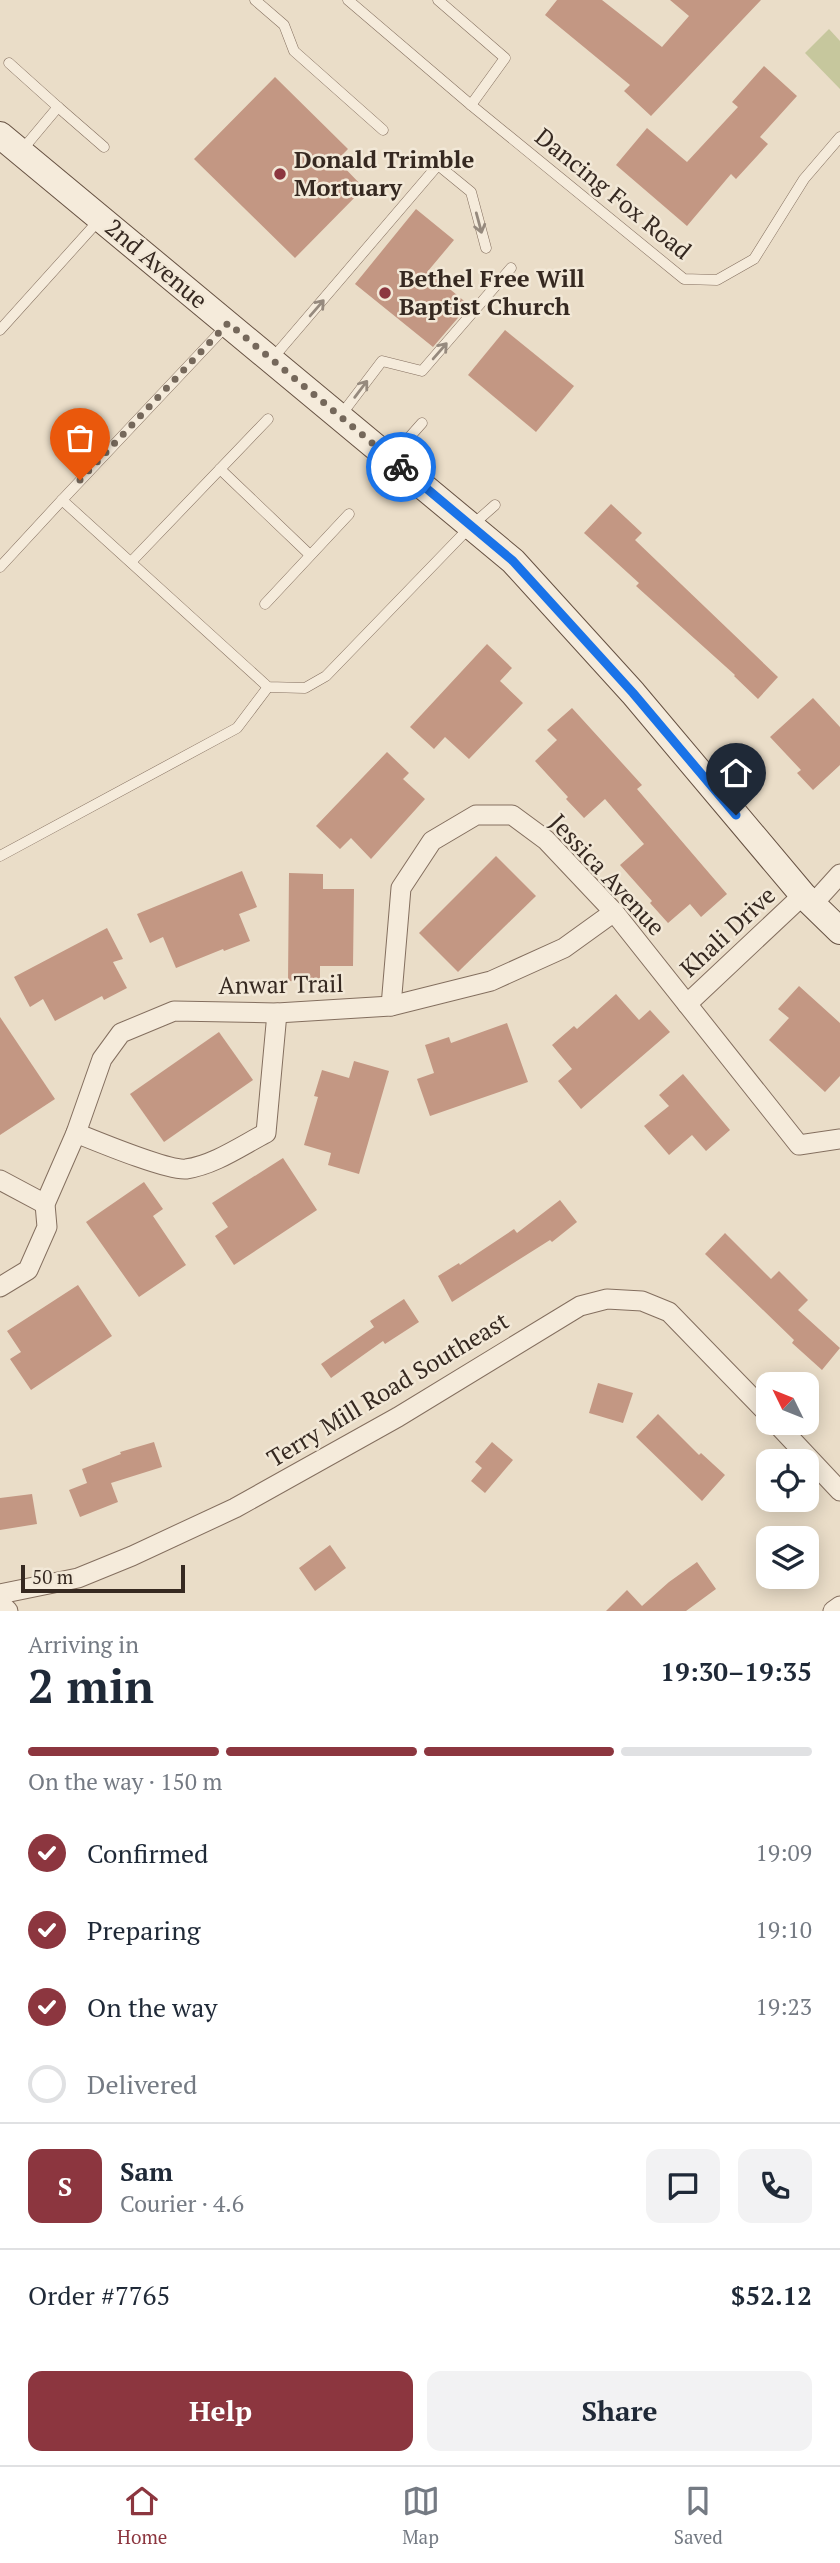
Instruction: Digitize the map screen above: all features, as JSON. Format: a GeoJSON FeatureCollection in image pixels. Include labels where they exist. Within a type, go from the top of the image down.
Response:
{"type":"FeatureCollection","features":[{"type":"Feature","properties":{"kind":"street","name":"2nd Avenue"},"geometry":{"type":"LineString","coordinates":[[0,135],[513,561],[633,693],[807,900],[840,931]]}},
{"type":"Feature","properties":{"kind":"street","name":"Jessica Avenue"},"geometry":{"type":"LineString","coordinates":[[391,1006],[401,888],[432,841],[476,815],[512,815],[546,840],[614,912],[799,1145],[840,1139]]}},
{"type":"Feature","properties":{"kind":"street","name":"Khali Drive"},"geometry":{"type":"LineString","coordinates":[[687,1004],[840,874]]}},
{"type":"Feature","properties":{"kind":"street","name":"Anwar Trail"},"geometry":{"type":"LineString","coordinates":[[0,1287],[28,1270],[47,1227],[45,1204],[76,1133],[102,1059],[121,1033],[174,1011],[277,1013],[391,1006],[491,981],[564,948],[614,912]]}},
{"type":"Feature","properties":{"kind":"street"},"geometry":{"type":"LineString","coordinates":[[76,1133],[126,1153],[184,1170],[217,1159],[266,1133],[277,1013]]}},
{"type":"Feature","properties":{"kind":"street"},"geometry":{"type":"LineString","coordinates":[[0,1180],[45,1204]]}},
{"type":"Feature","properties":{"kind":"street","name":"Terry Mill Road Southeast"},"geometry":{"type":"LineString","coordinates":[[0,1594],[78,1578],[234,1508],[398,1418],[580,1306],[607,1299],[642,1301],[669,1312],[756,1402]]}},
{"type":"Feature","properties":{"kind":"street"},"geometry":{"type":"LineString","coordinates":[[787,1435],[840,1491]]}},
{"type":"Feature","properties":{"kind":"street"},"geometry":{"type":"LineString","coordinates":[[0,1603],[8,1611]]}},
{"type":"Feature","properties":{"kind":"street"},"geometry":{"type":"LineString","coordinates":[[833,1611],[840,1606]]}},
{"type":"Feature","properties":{"kind":"lane"},"geometry":{"type":"LineString","coordinates":[[255,0],[284,25],[294,51],[383,130]]}},
{"type":"Feature","properties":{"kind":"lane","name":"Dancing Fox Road"},"geometry":{"type":"LineString","coordinates":[[348,0],[471,106],[684,279],[717,280],[754,260],[804,179],[840,137]]}},
{"type":"Feature","properties":{"kind":"lane"},"geometry":{"type":"LineString","coordinates":[[438,0],[505,58],[471,106]]}},
{"type":"Feature","properties":{"kind":"lane"},"geometry":{"type":"LineString","coordinates":[[9,63],[104,147]]}},
{"type":"Feature","properties":{"kind":"lane"},"geometry":{"type":"LineString","coordinates":[[21,152],[58,107]]}},
{"type":"Feature","properties":{"kind":"lane"},"geometry":{"type":"LineString","coordinates":[[271,359],[438,165],[471,192],[486,248]]}},
{"type":"Feature","properties":{"kind":"lane"},"geometry":{"type":"LineString","coordinates":[[0,330],[101,218]]}},
{"type":"Feature","properties":{"kind":"lane"},"geometry":{"type":"LineString","coordinates":[[340,416],[382,361],[422,372],[511,268]]}},
{"type":"Feature","properties":{"kind":"lane"},"geometry":{"type":"LineString","coordinates":[[0,567],[228,323]]}},
{"type":"Feature","properties":{"kind":"lane"},"geometry":{"type":"LineString","coordinates":[[131,562],[268,419]]}},
{"type":"Feature","properties":{"kind":"lane"},"geometry":{"type":"LineString","coordinates":[[391,459],[422,423]]}},
{"type":"Feature","properties":{"kind":"lane"},"geometry":{"type":"LineString","coordinates":[[220,469],[310,555]]}},
{"type":"Feature","properties":{"kind":"lane"},"geometry":{"type":"LineString","coordinates":[[62,500],[268,687],[305,688],[326,677],[470,527],[495,505]]}},
{"type":"Feature","properties":{"kind":"lane"},"geometry":{"type":"LineString","coordinates":[[265,604],[349,514]]}},
{"type":"Feature","properties":{"kind":"lane"},"geometry":{"type":"LineString","coordinates":[[0,856],[237,728],[268,687]]}},
{"type":"Feature","properties":{"kind":"green space"},"geometry":{"type":"Polygon","coordinates":[[[829,29],[840,41],[840,89],[805,53],[829,29]]]}},
{"type":"Feature","properties":{"kind":"building"},"geometry":{"type":"Polygon","coordinates":[[[557,0],[602,0],[662,47],[689,16],[670,0],[761,0],[651,116],[624,91],[630,85],[545,15],[557,0]]]}},
{"type":"Feature","properties":{"kind":"building"},"geometry":{"type":"Polygon","coordinates":[[[764,66],[797,96],[760,137],[768,144],[736,179],[731,174],[687,226],[616,165],[647,128],[687,162],[738,107],[732,102],[764,66]]]}},
{"type":"Feature","properties":{"kind":"building","name":"Donald Trimble Mortuary"},"geometry":{"type":"Polygon","coordinates":[[[275,77],[348,149],[337,160],[364,188],[295,258],[194,159],[275,77]]]}},
{"type":"Feature","properties":{"kind":"building"},"geometry":{"type":"Polygon","coordinates":[[[416,209],[454,240],[428,271],[469,305],[433,347],[355,284],[416,209]]]}},
{"type":"Feature","properties":{"kind":"building"},"geometry":{"type":"Polygon","coordinates":[[[505,330],[574,386],[536,432],[468,375],[505,330]]]}},
{"type":"Feature","properties":{"kind":"building"},"geometry":{"type":"Polygon","coordinates":[[[611,504],[642,533],[635,540],[778,677],[758,699],[636,586],[639,583],[584,533],[611,504]]]}},
{"type":"Feature","properties":{"kind":"building"},"geometry":{"type":"Polygon","coordinates":[[[487,644],[512,668],[500,681],[523,703],[469,759],[445,737],[434,749],[410,727],[487,644]]]}},
{"type":"Feature","properties":{"kind":"building"},"geometry":{"type":"Polygon","coordinates":[[[813,698],[840,727],[840,765],[813,790],[797,773],[801,770],[770,737],[813,698]]]}},
{"type":"Feature","properties":{"kind":"building"},"geometry":{"type":"Polygon","coordinates":[[[572,708],[642,785],[637,789],[727,894],[701,917],[690,904],[668,923],[620,865],[644,844],[605,799],[584,818],[535,761],[557,740],[547,730],[572,708]]]}},
{"type":"Feature","properties":{"kind":"building"},"geometry":{"type":"Polygon","coordinates":[[[387,752],[409,773],[403,779],[425,799],[371,859],[351,838],[340,849],[316,826],[387,752]]]}},
{"type":"Feature","properties":{"kind":"building"},"geometry":{"type":"Polygon","coordinates":[[[496,856],[536,896],[458,972],[419,933],[496,856]]]}},
{"type":"Feature","properties":{"kind":"building"},"geometry":{"type":"Polygon","coordinates":[[[242,871],[257,907],[239,914],[250,941],[176,968],[163,937],[150,943],[137,914],[242,871]]]}},
{"type":"Feature","properties":{"kind":"building"},"geometry":{"type":"Polygon","coordinates":[[[289,873],[323,874],[323,889],[354,889],[353,966],[320,966],[320,982],[288,981],[289,873]]]}},
{"type":"Feature","properties":{"kind":"building"},"geometry":{"type":"Polygon","coordinates":[[[107,928],[123,959],[113,962],[127,988],[104,1000],[102,996],[55,1021],[43,999],[30,1007],[14,977],[107,928]]]}},
{"type":"Feature","properties":{"kind":"building"},"geometry":{"type":"Polygon","coordinates":[[[799,986],[840,1023],[840,1076],[825,1092],[769,1040],[789,1018],[778,1009],[799,986]]]}},
{"type":"Feature","properties":{"kind":"building"},"geometry":{"type":"Polygon","coordinates":[[[616,994],[639,1020],[650,1010],[670,1032],[581,1109],[558,1081],[572,1069],[552,1045],[574,1026],[577,1029],[616,994]]]}},
{"type":"Feature","properties":{"kind":"building"},"geometry":{"type":"Polygon","coordinates":[[[0,1017],[55,1099],[0,1135],[0,1017]]]}},
{"type":"Feature","properties":{"kind":"building"},"geometry":{"type":"Polygon","coordinates":[[[507,1023],[528,1082],[430,1116],[417,1079],[434,1073],[425,1045],[449,1037],[451,1043],[507,1023]]]}},
{"type":"Feature","properties":{"kind":"building"},"geometry":{"type":"Polygon","coordinates":[[[219,1032],[253,1080],[164,1142],[130,1094],[219,1032]]]}},
{"type":"Feature","properties":{"kind":"building"},"geometry":{"type":"Polygon","coordinates":[[[354,1061],[389,1071],[359,1174],[328,1165],[331,1153],[304,1145],[318,1097],[314,1096],[322,1070],[349,1078],[354,1061]]]}},
{"type":"Feature","properties":{"kind":"building"},"geometry":{"type":"Polygon","coordinates":[[[683,1074],[730,1130],[706,1151],[692,1135],[669,1155],[644,1126],[669,1106],[659,1095],[683,1074]]]}},
{"type":"Feature","properties":{"kind":"building"},"geometry":{"type":"Polygon","coordinates":[[[283,1158],[317,1210],[234,1265],[215,1236],[228,1227],[212,1203],[283,1158]]]}},
{"type":"Feature","properties":{"kind":"building"},"geometry":{"type":"Polygon","coordinates":[[[144,1182],[163,1209],[153,1216],[186,1265],[139,1297],[86,1222],[144,1182]]]}},
{"type":"Feature","properties":{"kind":"building"},"geometry":{"type":"Polygon","coordinates":[[[560,1200],[577,1222],[552,1242],[550,1240],[452,1302],[438,1276],[459,1263],[460,1265],[514,1229],[517,1233],[560,1200]]]}},
{"type":"Feature","properties":{"kind":"building"},"geometry":{"type":"Polygon","coordinates":[[[725,1233],[771,1279],[779,1271],[808,1300],[798,1310],[840,1348],[822,1370],[705,1254],[725,1233]]]}},
{"type":"Feature","properties":{"kind":"building"},"geometry":{"type":"Polygon","coordinates":[[[78,1285],[112,1336],[31,1390],[10,1359],[21,1352],[7,1331],[78,1285]]]}},
{"type":"Feature","properties":{"kind":"building"},"geometry":{"type":"Polygon","coordinates":[[[404,1299],[419,1322],[385,1344],[383,1341],[331,1378],[321,1364],[374,1327],[370,1321],[404,1299]]]}},
{"type":"Feature","properties":{"kind":"building"},"geometry":{"type":"Polygon","coordinates":[[[598,1383],[633,1393],[623,1423],[589,1413],[598,1383]]]}},
{"type":"Feature","properties":{"kind":"building"},"geometry":{"type":"Polygon","coordinates":[[[658,1414],[699,1455],[701,1453],[725,1475],[702,1501],[636,1437],[658,1414]]]}},
{"type":"Feature","properties":{"kind":"building"},"geometry":{"type":"Polygon","coordinates":[[[154,1442],[162,1467],[111,1483],[118,1502],[80,1517],[69,1490],[87,1483],[82,1469],[121,1454],[120,1452],[154,1442]]]}},
{"type":"Feature","properties":{"kind":"building"},"geometry":{"type":"Polygon","coordinates":[[[492,1442],[513,1460],[485,1493],[471,1481],[482,1468],[475,1462],[492,1442]]]}},
{"type":"Feature","properties":{"kind":"building"},"geometry":{"type":"Polygon","coordinates":[[[32,1494],[37,1524],[0,1530],[0,1498],[32,1494]]]}},
{"type":"Feature","properties":{"kind":"building"},"geometry":{"type":"Polygon","coordinates":[[[330,1545],[346,1568],[315,1591],[299,1568],[330,1545]]]}},
{"type":"Feature","properties":{"kind":"building"},"geometry":{"type":"Polygon","coordinates":[[[697,1562],[716,1589],[686,1611],[606,1611],[627,1590],[642,1606],[697,1562]]]}},
{"type":"Feature","properties":{"kind":"way so far"},"geometry":{"type":"LineString","coordinates":[[80,480],[228,323],[401,467]]}},
{"type":"Feature","properties":{"kind":"place","name":"Donald Trimble Mortuary"},"geometry":{"type":"Point","coordinates":[280,174]}},
{"type":"Feature","properties":{"kind":"place","name":"Bethel Free Will Baptist Church"},"geometry":{"type":"Point","coordinates":[385,293]}},
{"type":"Feature","properties":{"kind":"route"},"geometry":{"type":"LineString","coordinates":[[401,467],[513,561],[633,693],[736,815]]}}]}
